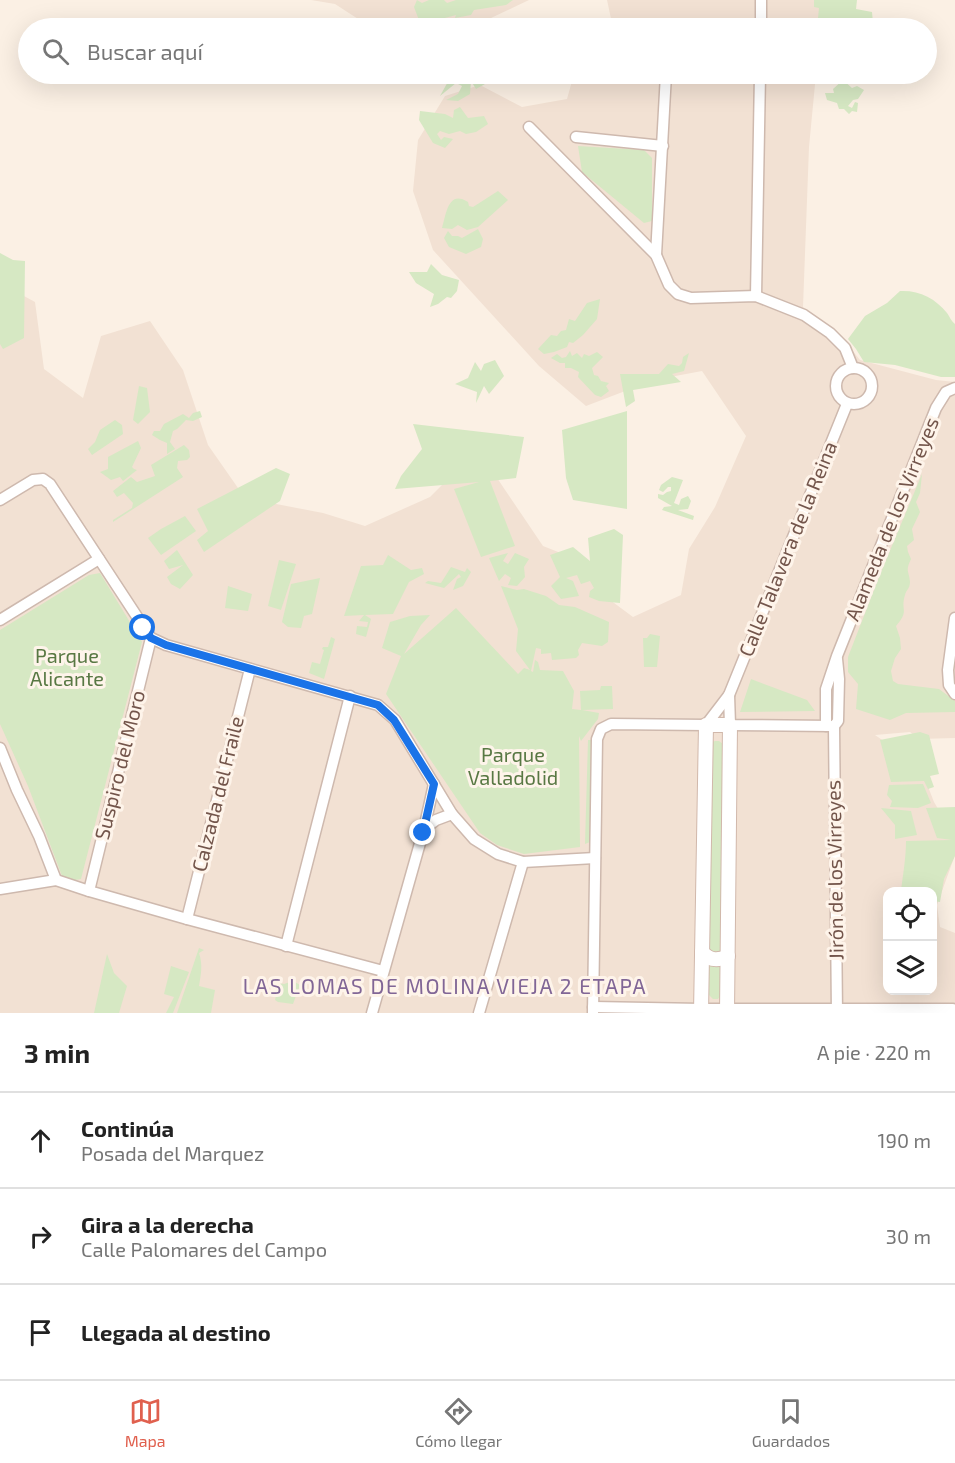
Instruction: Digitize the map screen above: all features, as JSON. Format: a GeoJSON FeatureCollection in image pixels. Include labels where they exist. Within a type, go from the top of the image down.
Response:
{"type":"FeatureCollection","features":[{"type":"Feature","properties":{"kind":"street"},"geometry":{"type":"LineString","coordinates":[[761,0],[761,18]]}},
{"type":"Feature","properties":{"kind":"street"},"geometry":{"type":"LineString","coordinates":[[656,255],[666,84]]}},
{"type":"Feature","properties":{"kind":"street"},"geometry":{"type":"LineString","coordinates":[[756,296],[760,84]]}},
{"type":"Feature","properties":{"kind":"street"},"geometry":{"type":"LineString","coordinates":[[529,127],[656,255],[669,285],[678,294],[691,298],[756,296],[804,315],[830,333],[845,348],[854,368]]}},
{"type":"Feature","properties":{"kind":"street"},"geometry":{"type":"LineString","coordinates":[[576,136],[663,146]]}},
{"type":"Feature","properties":{"kind":"street"},"geometry":{"type":"LineString","coordinates":[[854,368],[864,370],[871,379],[872,389],[868,399],[858,404],[848,404],[839,398],[836,388],[837,378],[844,370],[854,368]]}},
{"type":"Feature","properties":{"kind":"street","name":"Alameda de los Virreyes"},"geometry":{"type":"LineString","coordinates":[[830,726],[838,721],[837,656],[936,408],[946,392],[955,388]]}},
{"type":"Feature","properties":{"kind":"street","name":"Calle Talavera de la Reina"},"geometry":{"type":"LineString","coordinates":[[729,695],[848,404]]}},
{"type":"Feature","properties":{"kind":"street"},"geometry":{"type":"LineString","coordinates":[[0,500],[33,480],[43,479],[54,488],[151,638],[166,645],[378,705],[394,720],[452,813],[474,839],[498,854],[523,862],[595,858]]}},
{"type":"Feature","properties":{"kind":"street"},"geometry":{"type":"LineString","coordinates":[[0,620],[99,559]]}},
{"type":"Feature","properties":{"kind":"street"},"geometry":{"type":"LineString","coordinates":[[955,618],[948,670],[949,686],[955,694]]}},
{"type":"Feature","properties":{"kind":"street","name":"Suspiro del Moro"},"geometry":{"type":"LineString","coordinates":[[89,891],[151,638]]}},
{"type":"Feature","properties":{"kind":"street","name":"Calzada del Fraile"},"geometry":{"type":"LineString","coordinates":[[187,919],[250,669]]}},
{"type":"Feature","properties":{"kind":"street"},"geometry":{"type":"LineString","coordinates":[[727,1011],[729,695]]}},
{"type":"Feature","properties":{"kind":"street"},"geometry":{"type":"LineString","coordinates":[[701,1011],[706,725],[729,695]]}},
{"type":"Feature","properties":{"kind":"street"},"geometry":{"type":"LineString","coordinates":[[286,946],[350,696]]}},
{"type":"Feature","properties":{"kind":"street"},"geometry":{"type":"LineString","coordinates":[[830,726],[611,724],[601,729],[597,739],[593,1010],[928,1011],[953,1009]]}},
{"type":"Feature","properties":{"kind":"street","name":"Jirón de los Virreyes"},"geometry":{"type":"LineString","coordinates":[[830,726],[837,1011]]}},
{"type":"Feature","properties":{"kind":"street"},"geometry":{"type":"LineString","coordinates":[[0,748],[56,880]]}},
{"type":"Feature","properties":{"kind":"street"},"geometry":{"type":"LineString","coordinates":[[372,1013],[424,829],[434,784]]}},
{"type":"Feature","properties":{"kind":"street"},"geometry":{"type":"LineString","coordinates":[[705,787],[729,786]]}},
{"type":"Feature","properties":{"kind":"street"},"geometry":{"type":"LineString","coordinates":[[424,829],[436,820],[452,813]]}},
{"type":"Feature","properties":{"kind":"street"},"geometry":{"type":"LineString","coordinates":[[479,1013],[523,862]]}},
{"type":"Feature","properties":{"kind":"street"},"geometry":{"type":"LineString","coordinates":[[0,889],[56,880],[187,919],[384,971]]}},
{"type":"Feature","properties":{"kind":"street"},"geometry":{"type":"LineString","coordinates":[[702,952],[714,960],[728,956]]}},
{"type":"Feature","properties":{"kind":"shaded area"},"geometry":{"type":"Polygon","coordinates":[[[311,0],[529,0],[491,18],[357,18],[335,4],[311,0]]]}},
{"type":"Feature","properties":{"kind":"shaded area"},"geometry":{"type":"Polygon","coordinates":[[[607,0],[823,0],[821,18],[611,18],[607,0]]]}},
{"type":"Feature","properties":{"kind":"shaded area"},"geometry":{"type":"Polygon","coordinates":[[[571,84],[815,84],[809,147],[803,307],[836,330],[860,360],[936,380],[955,382],[955,738],[919,739],[910,732],[875,735],[920,766],[934,802],[955,837],[955,855],[937,905],[940,927],[955,933],[955,1013],[0,1013],[0,283],[35,302],[44,369],[83,398],[101,336],[150,321],[183,370],[208,445],[245,498],[323,513],[365,526],[430,497],[454,473],[497,478],[543,546],[581,561],[606,597],[633,617],[681,595],[689,549],[715,507],[746,436],[702,371],[654,380],[586,406],[539,366],[433,250],[413,191],[418,140],[445,96],[480,85],[522,107],[567,99],[571,84]]]}},
{"type":"Feature","properties":{"kind":"green space"},"geometry":{"type":"Polygon","coordinates":[[[417,0],[422,3],[429,0],[444,0],[447,3],[456,0],[513,0],[506,5],[474,10],[471,15],[455,18],[456,15],[445,18],[418,18],[414,7],[417,0]]]}},
{"type":"Feature","properties":{"kind":"green space"},"geometry":{"type":"Polygon","coordinates":[[[814,0],[857,0],[856,9],[872,12],[873,18],[818,18],[819,8],[814,7],[814,0]]]}},
{"type":"Feature","properties":{"kind":"green space"},"geometry":{"type":"Polygon","coordinates":[[[447,84],[455,84],[440,96],[447,84]]]}},
{"type":"Feature","properties":{"kind":"green space"},"geometry":{"type":"Polygon","coordinates":[[[458,84],[471,84],[470,94],[458,101],[446,100],[458,94],[462,86],[458,84]]]}},
{"type":"Feature","properties":{"kind":"green space"},"geometry":{"type":"Polygon","coordinates":[[[473,84],[485,84],[476,89],[473,84]]]}},
{"type":"Feature","properties":{"kind":"green space"},"geometry":{"type":"Polygon","coordinates":[[[839,84],[848,84],[852,88],[857,86],[864,90],[858,99],[853,100],[848,106],[852,108],[855,102],[858,103],[857,112],[852,111],[849,114],[844,109],[839,109],[837,103],[827,100],[825,93],[834,93],[833,89],[839,84]]]}},
{"type":"Feature","properties":{"kind":"green space"},"geometry":{"type":"Polygon","coordinates":[[[460,107],[468,118],[484,116],[488,124],[476,132],[466,134],[460,131],[449,134],[440,131],[437,134],[441,140],[444,137],[453,139],[445,148],[433,143],[419,120],[420,111],[445,114],[453,118],[454,110],[460,107]]]}},
{"type":"Feature","properties":{"kind":"green space"},"geometry":{"type":"Polygon","coordinates":[[[578,146],[644,150],[652,158],[652,221],[644,223],[582,172],[578,146]]]}},
{"type":"Feature","properties":{"kind":"green space"},"geometry":{"type":"Polygon","coordinates":[[[498,191],[508,200],[478,227],[467,230],[458,225],[452,229],[442,228],[452,201],[461,199],[473,207],[498,191]]]}},
{"type":"Feature","properties":{"kind":"green space"},"geometry":{"type":"Polygon","coordinates":[[[478,229],[483,239],[481,247],[466,254],[449,247],[444,238],[448,231],[452,236],[462,238],[478,229]]]}},
{"type":"Feature","properties":{"kind":"green space"},"geometry":{"type":"Polygon","coordinates":[[[0,253],[13,260],[25,261],[24,338],[3,349],[0,344],[0,253]]]}},
{"type":"Feature","properties":{"kind":"green space"},"geometry":{"type":"Polygon","coordinates":[[[431,264],[442,275],[459,280],[457,291],[451,298],[447,297],[430,307],[434,294],[416,283],[409,272],[427,272],[431,264]]]}},
{"type":"Feature","properties":{"kind":"green space"},"geometry":{"type":"Polygon","coordinates":[[[900,291],[914,292],[932,299],[955,324],[955,377],[941,377],[895,365],[864,362],[848,339],[865,316],[887,303],[900,291]]]}},
{"type":"Feature","properties":{"kind":"green space"},"geometry":{"type":"Polygon","coordinates":[[[600,299],[597,319],[583,335],[573,343],[569,342],[567,347],[554,352],[544,354],[538,349],[551,335],[557,336],[561,331],[566,330],[569,319],[575,321],[587,303],[600,299]]]}},
{"type":"Feature","properties":{"kind":"green space"},"geometry":{"type":"Polygon","coordinates":[[[570,351],[572,356],[577,353],[582,358],[584,354],[589,356],[597,352],[603,357],[592,368],[594,375],[598,376],[601,381],[609,383],[606,386],[609,391],[601,397],[595,395],[578,377],[579,372],[565,368],[565,363],[551,358],[557,354],[562,358],[566,357],[570,351]]]}},
{"type":"Feature","properties":{"kind":"green space"},"geometry":{"type":"Polygon","coordinates":[[[689,353],[684,371],[672,374],[681,382],[633,390],[635,401],[626,407],[620,374],[659,374],[668,364],[679,366],[683,357],[689,353]]]}},
{"type":"Feature","properties":{"kind":"green space"},"geometry":{"type":"Polygon","coordinates":[[[495,360],[504,376],[489,394],[484,386],[476,403],[477,392],[455,384],[468,378],[475,362],[481,371],[484,364],[495,360]]]}},
{"type":"Feature","properties":{"kind":"green space"},"geometry":{"type":"Polygon","coordinates":[[[139,386],[147,388],[150,412],[138,424],[133,420],[139,386]]]}},
{"type":"Feature","properties":{"kind":"green space"},"geometry":{"type":"Polygon","coordinates":[[[200,411],[202,417],[193,421],[186,420],[173,431],[170,442],[175,449],[167,454],[167,443],[152,435],[154,431],[160,431],[164,424],[183,414],[189,418],[193,413],[200,411]]]}},
{"type":"Feature","properties":{"kind":"green space"},"geometry":{"type":"Polygon","coordinates":[[[627,411],[627,509],[573,500],[566,478],[562,430],[627,411]]]}},
{"type":"Feature","properties":{"kind":"green space"},"geometry":{"type":"Polygon","coordinates":[[[115,420],[122,425],[123,434],[92,455],[88,449],[95,442],[100,430],[115,420]]]}},
{"type":"Feature","properties":{"kind":"green space"},"geometry":{"type":"Polygon","coordinates":[[[413,424],[524,437],[516,478],[490,481],[515,546],[481,557],[454,489],[479,482],[395,489],[401,476],[422,449],[413,424]]]}},
{"type":"Feature","properties":{"kind":"green space"},"geometry":{"type":"Polygon","coordinates":[[[138,441],[141,448],[132,467],[137,470],[123,481],[120,477],[111,480],[100,472],[108,469],[108,457],[138,441]]]}},
{"type":"Feature","properties":{"kind":"green space"},"geometry":{"type":"Polygon","coordinates":[[[184,445],[189,450],[190,457],[187,460],[178,461],[177,468],[183,477],[113,522],[132,508],[133,503],[124,493],[117,497],[113,491],[131,477],[137,482],[155,476],[151,465],[184,445]]]}},
{"type":"Feature","properties":{"kind":"green space"},"geometry":{"type":"Polygon","coordinates":[[[276,468],[290,474],[280,501],[204,552],[197,540],[208,531],[197,509],[276,468]]]}},
{"type":"Feature","properties":{"kind":"green space"},"geometry":{"type":"Polygon","coordinates":[[[922,474],[920,493],[916,502],[920,512],[912,529],[914,540],[907,546],[911,559],[908,569],[910,584],[904,600],[903,617],[896,626],[901,649],[891,671],[893,681],[898,684],[939,689],[955,701],[955,712],[906,713],[890,720],[856,709],[858,684],[848,672],[848,657],[922,474]]]}},
{"type":"Feature","properties":{"kind":"green space"},"geometry":{"type":"Polygon","coordinates":[[[672,477],[683,480],[674,503],[679,505],[681,499],[688,496],[691,501],[688,509],[678,510],[694,516],[693,520],[662,510],[664,507],[672,506],[658,498],[658,494],[663,495],[671,491],[671,487],[663,492],[659,490],[661,485],[672,477]]]}},
{"type":"Feature","properties":{"kind":"green space"},"geometry":{"type":"Polygon","coordinates":[[[185,516],[196,531],[161,555],[148,538],[185,516]]]}},
{"type":"Feature","properties":{"kind":"green space"},"geometry":{"type":"Polygon","coordinates":[[[614,529],[623,535],[620,603],[599,601],[589,597],[590,591],[594,588],[590,581],[581,584],[577,575],[566,578],[573,581],[579,596],[561,599],[551,586],[560,577],[550,555],[573,547],[590,561],[588,538],[614,529]]]}},
{"type":"Feature","properties":{"kind":"green space"},"geometry":{"type":"Polygon","coordinates":[[[177,550],[193,575],[180,589],[171,584],[167,577],[183,565],[169,569],[164,561],[177,550]]]}},
{"type":"Feature","properties":{"kind":"green space"},"geometry":{"type":"Polygon","coordinates":[[[508,553],[503,561],[508,564],[515,553],[529,559],[524,567],[525,577],[517,586],[508,585],[511,578],[505,574],[499,581],[489,558],[508,553]]]}},
{"type":"Feature","properties":{"kind":"green space"},"geometry":{"type":"Polygon","coordinates":[[[388,555],[411,570],[422,568],[424,574],[409,582],[393,614],[365,615],[371,619],[366,637],[356,634],[357,626],[367,627],[368,622],[359,621],[364,615],[344,616],[361,566],[383,565],[388,555]]]}},
{"type":"Feature","properties":{"kind":"green space"},"geometry":{"type":"Polygon","coordinates":[[[279,560],[296,564],[281,610],[268,606],[279,560]]]}},
{"type":"Feature","properties":{"kind":"green space"},"geometry":{"type":"Polygon","coordinates":[[[451,567],[465,572],[467,568],[471,572],[463,586],[453,590],[457,579],[461,577],[459,574],[444,588],[425,583],[428,581],[441,583],[451,567]]]}},
{"type":"Feature","properties":{"kind":"green space","name":"Parque Alicante"},"geometry":{"type":"Polygon","coordinates":[[[100,573],[142,642],[81,879],[69,881],[62,876],[28,786],[0,724],[0,630],[89,575],[100,573]]]}},
{"type":"Feature","properties":{"kind":"green space"},"geometry":{"type":"Polygon","coordinates":[[[320,578],[312,614],[304,616],[301,628],[288,627],[282,622],[291,584],[320,578]]]}},
{"type":"Feature","properties":{"kind":"green space"},"geometry":{"type":"Polygon","coordinates":[[[228,586],[252,594],[248,611],[225,608],[228,586]]]}},
{"type":"Feature","properties":{"kind":"green space","name":"Parque Valladolid"},"geometry":{"type":"Polygon","coordinates":[[[501,586],[517,590],[524,589],[546,596],[559,605],[575,607],[609,622],[608,642],[602,646],[582,643],[576,658],[552,660],[551,653],[541,654],[541,649],[536,648],[531,671],[533,672],[535,660],[540,670],[563,671],[574,691],[572,709],[581,710],[580,691],[600,690],[601,686],[612,686],[613,709],[582,710],[599,713],[598,719],[581,741],[579,736],[580,847],[524,854],[497,845],[480,833],[386,694],[401,656],[382,648],[390,622],[410,616],[430,615],[421,625],[404,654],[456,608],[518,674],[524,668],[530,670],[516,651],[518,629],[501,586]]]}},
{"type":"Feature","properties":{"kind":"green space"},"geometry":{"type":"Polygon","coordinates":[[[650,634],[660,636],[657,667],[644,667],[643,638],[647,638],[650,634]]]}},
{"type":"Feature","properties":{"kind":"green space"},"geometry":{"type":"Polygon","coordinates":[[[331,637],[335,639],[324,679],[309,673],[312,662],[320,664],[324,650],[322,649],[328,647],[331,637]]]}},
{"type":"Feature","properties":{"kind":"green space"},"geometry":{"type":"Polygon","coordinates":[[[751,679],[807,700],[815,711],[740,712],[751,679]]]}},
{"type":"Feature","properties":{"kind":"green space"},"geometry":{"type":"Polygon","coordinates":[[[920,732],[929,735],[939,774],[930,776],[934,787],[928,789],[924,781],[891,782],[880,740],[920,732]]]}},
{"type":"Feature","properties":{"kind":"green space"},"geometry":{"type":"Polygon","coordinates":[[[588,740],[591,740],[590,842],[585,844],[588,740]]]}},
{"type":"Feature","properties":{"kind":"green space"},"geometry":{"type":"Polygon","coordinates":[[[715,741],[724,745],[723,951],[718,955],[708,951],[710,743],[715,741]]]}},
{"type":"Feature","properties":{"kind":"green space"},"geometry":{"type":"Polygon","coordinates":[[[923,784],[931,803],[918,808],[890,807],[892,801],[887,795],[889,785],[923,784]]]}},
{"type":"Feature","properties":{"kind":"green space"},"geometry":{"type":"Polygon","coordinates":[[[955,807],[955,856],[944,879],[940,902],[937,902],[937,887],[902,887],[906,841],[952,840],[937,838],[926,808],[955,807]]]}},
{"type":"Feature","properties":{"kind":"green space"},"geometry":{"type":"Polygon","coordinates":[[[881,808],[911,811],[917,835],[895,839],[895,825],[881,808]]]}},
{"type":"Feature","properties":{"kind":"green space"},"geometry":{"type":"Polygon","coordinates":[[[199,948],[204,950],[199,953],[201,973],[199,986],[215,990],[211,1013],[177,1013],[199,948]]]}},
{"type":"Feature","properties":{"kind":"green space"},"geometry":{"type":"Polygon","coordinates":[[[107,954],[114,973],[127,986],[119,1013],[94,1013],[107,954]]]}},
{"type":"Feature","properties":{"kind":"green space"},"geometry":{"type":"Polygon","coordinates":[[[708,963],[715,966],[721,963],[721,995],[718,999],[713,999],[708,994],[708,963]]]}},
{"type":"Feature","properties":{"kind":"green space"},"geometry":{"type":"Polygon","coordinates":[[[171,966],[189,972],[173,1013],[166,1013],[174,997],[164,994],[171,966]]]}},
{"type":"Feature","properties":{"kind":"green space"},"geometry":{"type":"Polygon","coordinates":[[[293,981],[300,985],[293,1004],[275,1000],[276,996],[281,996],[283,990],[277,988],[279,983],[293,981]]]}},
{"type":"Feature","properties":{"kind":"district","name":"LAS LOMAS DE MOLINA VIEJA 2 ETAPA"},"geometry":{"type":"Point","coordinates":[445,987]}},
{"type":"Feature","properties":{"kind":"route"},"geometry":{"type":"LineString","coordinates":[[143,628],[151,638],[166,645],[378,705],[394,720],[434,784],[423,833]]}}]}
